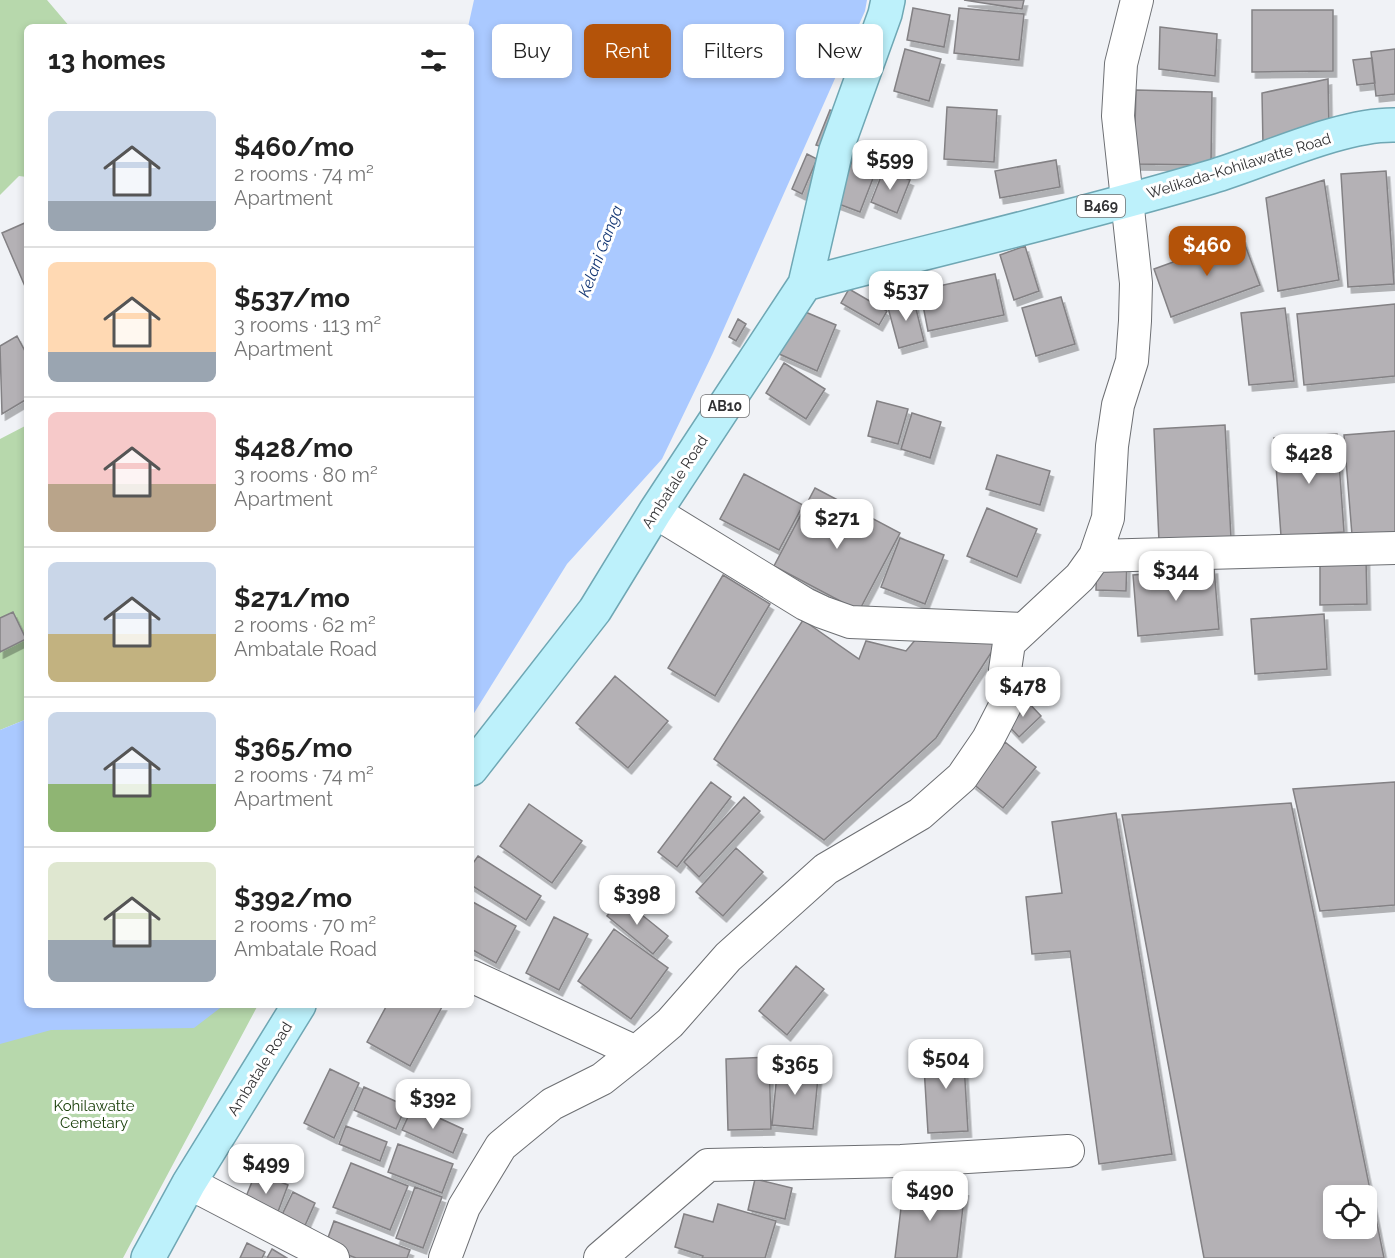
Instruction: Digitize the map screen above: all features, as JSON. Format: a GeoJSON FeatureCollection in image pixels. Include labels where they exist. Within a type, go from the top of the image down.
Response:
{"type":"FeatureCollection","features":[{"type":"Feature","properties":{"kind":"main road","name":"Ambatale Road"},"geometry":{"type":"LineString","coordinates":[[474,765],[594,609],[805,284],[836,150],[888,0]]}},
{"type":"Feature","properties":{"kind":"main road","name":"Welikada-Kohilawatte Road"},"geometry":{"type":"LineString","coordinates":[[805,284],[1212,176],[1333,136],[1361,129],[1395,125]]}},
{"type":"Feature","properties":{"kind":"main road","name":"Ambatale Road"},"geometry":{"type":"LineString","coordinates":[[148,1258],[189,1183],[297,1008]]}},
{"type":"Feature","properties":{"kind":"street"},"geometry":{"type":"LineString","coordinates":[[445,1258],[464,1207],[501,1146],[552,1104],[602,1079],[636,1052],[670,1023],[728,957],[826,869],[920,814],[962,777],[988,739],[1006,704],[1005,670],[1009,643],[1080,577],[1095,556],[1108,518],[1118,405],[1132,361],[1136,283],[1118,116],[1120,64],[1137,0]]}},
{"type":"Feature","properties":{"kind":"street"},"geometry":{"type":"LineString","coordinates":[[655,512],[805,604],[850,622],[1022,629]]}},
{"type":"Feature","properties":{"kind":"street"},"geometry":{"type":"LineString","coordinates":[[1095,556],[1395,548]]}},
{"type":"Feature","properties":{"kind":"street"},"geometry":{"type":"LineString","coordinates":[[474,977],[636,1052]]}},
{"type":"Feature","properties":{"kind":"street"},"geometry":{"type":"LineString","coordinates":[[600,1258],[708,1165],[901,1161],[1068,1151]]}},
{"type":"Feature","properties":{"kind":"street"},"geometry":{"type":"LineString","coordinates":[[189,1183],[333,1258]]}},
{"type":"Feature","properties":{"kind":"green space"},"geometry":{"type":"Polygon","coordinates":[[[0,0],[47,0],[67,24],[24,24],[24,177],[19,176],[0,195],[0,0]]]}},
{"type":"Feature","properties":{"kind":"green space"},"geometry":{"type":"Polygon","coordinates":[[[24,427],[24,720],[0,730],[0,439],[24,427]]]}},
{"type":"Feature","properties":{"kind":"green space","name":"Kohilawatte Cemetary"},"geometry":{"type":"Polygon","coordinates":[[[180,1008],[256,1008],[123,1258],[0,1258],[0,1041],[45,1022],[180,1008]]]}},
{"type":"Feature","properties":{"kind":"water","name":"Kelani Ganga"},"geometry":{"type":"Polygon","coordinates":[[[474,0],[867,0],[859,24],[796,24],[796,78],[835,78],[713,353],[662,459],[567,564],[474,713],[474,24],[469,24],[474,0]]]}},
{"type":"Feature","properties":{"kind":"water"},"geometry":{"type":"Polygon","coordinates":[[[24,720],[24,1008],[220,1008],[194,1028],[51,1030],[0,1044],[0,730],[24,720]]]}},
{"type":"Feature","properties":{"kind":"building"},"geometry":{"type":"Polygon","coordinates":[[[964,0],[1024,0],[1022,9],[964,0]]]}},
{"type":"Feature","properties":{"kind":"building"},"geometry":{"type":"Polygon","coordinates":[[[913,8],[950,15],[944,47],[907,40],[913,8]]]}},
{"type":"Feature","properties":{"kind":"building"},"geometry":{"type":"Polygon","coordinates":[[[959,8],[1024,14],[1019,60],[954,53],[959,8]]]}},
{"type":"Feature","properties":{"kind":"building"},"geometry":{"type":"Polygon","coordinates":[[[1252,10],[1333,10],[1333,71],[1252,72],[1252,10]]]}},
{"type":"Feature","properties":{"kind":"building"},"geometry":{"type":"Polygon","coordinates":[[[1160,27],[1217,34],[1215,76],[1159,69],[1160,27]]]}},
{"type":"Feature","properties":{"kind":"building"},"geometry":{"type":"Polygon","coordinates":[[[905,49],[941,59],[929,101],[894,91],[905,49]]]}},
{"type":"Feature","properties":{"kind":"building"},"geometry":{"type":"Polygon","coordinates":[[[1395,49],[1395,94],[1376,96],[1371,52],[1395,49]]]}},
{"type":"Feature","properties":{"kind":"building"},"geometry":{"type":"Polygon","coordinates":[[[1372,58],[1375,83],[1357,85],[1353,60],[1372,58]]]}},
{"type":"Feature","properties":{"kind":"building"},"geometry":{"type":"Polygon","coordinates":[[[1328,79],[1329,130],[1263,146],[1262,93],[1328,79]]]}},
{"type":"Feature","properties":{"kind":"building"},"geometry":{"type":"Polygon","coordinates":[[[1136,90],[1212,92],[1211,165],[1134,164],[1136,90]]]}},
{"type":"Feature","properties":{"kind":"building"},"geometry":{"type":"Polygon","coordinates":[[[947,107],[997,110],[994,162],[944,159],[947,107]]]}},
{"type":"Feature","properties":{"kind":"building"},"geometry":{"type":"Polygon","coordinates":[[[830,110],[839,113],[826,148],[816,145],[830,110]]]}},
{"type":"Feature","properties":{"kind":"building"},"geometry":{"type":"Polygon","coordinates":[[[807,154],[817,159],[802,194],[792,189],[807,154]]]}},
{"type":"Feature","properties":{"kind":"building"},"geometry":{"type":"Polygon","coordinates":[[[853,158],[877,168],[860,212],[836,203],[853,158]]]}},
{"type":"Feature","properties":{"kind":"building"},"geometry":{"type":"Polygon","coordinates":[[[1056,160],[1060,187],[1000,198],[995,171],[1056,160]]]}},
{"type":"Feature","properties":{"kind":"building"},"geometry":{"type":"Polygon","coordinates":[[[884,169],[910,180],[897,213],[871,202],[884,169]]]}},
{"type":"Feature","properties":{"kind":"building"},"geometry":{"type":"Polygon","coordinates":[[[1386,171],[1394,284],[1348,287],[1341,174],[1386,171]]]}},
{"type":"Feature","properties":{"kind":"building"},"geometry":{"type":"Polygon","coordinates":[[[1324,180],[1339,280],[1278,291],[1266,198],[1324,180]]]}},
{"type":"Feature","properties":{"kind":"building"},"geometry":{"type":"Polygon","coordinates":[[[24,223],[24,284],[2,233],[24,223]]]}},
{"type":"Feature","properties":{"kind":"building"},"geometry":{"type":"Polygon","coordinates":[[[1242,237],[1260,285],[1171,317],[1154,269],[1242,237]]]}},
{"type":"Feature","properties":{"kind":"building"},"geometry":{"type":"Polygon","coordinates":[[[1025,246],[1039,291],[1014,300],[1000,255],[1025,246]]]}},
{"type":"Feature","properties":{"kind":"building"},"geometry":{"type":"Polygon","coordinates":[[[995,274],[1004,315],[928,331],[920,290],[995,274]]]}},
{"type":"Feature","properties":{"kind":"building"},"geometry":{"type":"Polygon","coordinates":[[[849,289],[887,311],[879,325],[841,303],[849,289]]]}},
{"type":"Feature","properties":{"kind":"building"},"geometry":{"type":"Polygon","coordinates":[[[913,297],[924,341],[899,348],[887,304],[913,297]]]}},
{"type":"Feature","properties":{"kind":"building"},"geometry":{"type":"Polygon","coordinates":[[[1061,297],[1075,344],[1036,356],[1022,308],[1061,297]]]}},
{"type":"Feature","properties":{"kind":"building"},"geometry":{"type":"Polygon","coordinates":[[[1395,304],[1395,376],[1304,385],[1297,314],[1395,304]]]}},
{"type":"Feature","properties":{"kind":"building"},"geometry":{"type":"Polygon","coordinates":[[[796,308],[836,325],[817,371],[777,353],[796,308]]]}},
{"type":"Feature","properties":{"kind":"building"},"geometry":{"type":"Polygon","coordinates":[[[1285,308],[1294,381],[1249,385],[1241,313],[1285,308]]]}},
{"type":"Feature","properties":{"kind":"building"},"geometry":{"type":"Polygon","coordinates":[[[738,319],[746,324],[736,341],[729,337],[738,319]]]}},
{"type":"Feature","properties":{"kind":"building"},"geometry":{"type":"Polygon","coordinates":[[[17,336],[24,349],[24,401],[2,414],[0,346],[17,336]]]}},
{"type":"Feature","properties":{"kind":"building"},"geometry":{"type":"Polygon","coordinates":[[[784,363],[825,389],[806,419],[766,393],[784,363]]]}},
{"type":"Feature","properties":{"kind":"building"},"geometry":{"type":"Polygon","coordinates":[[[877,401],[908,409],[898,444],[868,436],[877,401]]]}},
{"type":"Feature","properties":{"kind":"building"},"geometry":{"type":"Polygon","coordinates":[[[912,413],[941,422],[930,458],[901,449],[912,413]]]}},
{"type":"Feature","properties":{"kind":"building"},"geometry":{"type":"Polygon","coordinates":[[[1225,425],[1231,538],[1159,542],[1154,429],[1225,425]]]}},
{"type":"Feature","properties":{"kind":"building"},"geometry":{"type":"Polygon","coordinates":[[[1395,431],[1395,532],[1352,535],[1344,435],[1395,431]]]}},
{"type":"Feature","properties":{"kind":"building"},"geometry":{"type":"Polygon","coordinates":[[[1337,434],[1344,532],[1281,536],[1274,438],[1337,434]]]}},
{"type":"Feature","properties":{"kind":"building"},"geometry":{"type":"Polygon","coordinates":[[[997,455],[1050,471],[1040,505],[986,489],[997,455]]]}},
{"type":"Feature","properties":{"kind":"building"},"geometry":{"type":"Polygon","coordinates":[[[744,474],[803,505],[779,550],[720,519],[744,474]]]}},
{"type":"Feature","properties":{"kind":"building"},"geometry":{"type":"Polygon","coordinates":[[[815,488],[900,533],[859,611],[774,566],[815,488]]]}},
{"type":"Feature","properties":{"kind":"building"},"geometry":{"type":"Polygon","coordinates":[[[987,508],[1037,529],[1017,577],[967,556],[987,508]]]}},
{"type":"Feature","properties":{"kind":"building"},"geometry":{"type":"Polygon","coordinates":[[[900,538],[944,555],[925,604],[881,587],[900,538]]]}},
{"type":"Feature","properties":{"kind":"building"},"geometry":{"type":"Polygon","coordinates":[[[1097,556],[1127,557],[1126,591],[1096,590],[1097,556]]]}},
{"type":"Feature","properties":{"kind":"building"},"geometry":{"type":"Polygon","coordinates":[[[1366,558],[1367,604],[1320,605],[1320,559],[1366,558]]]}},
{"type":"Feature","properties":{"kind":"building"},"geometry":{"type":"Polygon","coordinates":[[[1214,568],[1219,629],[1138,636],[1133,575],[1214,568]]]}},
{"type":"Feature","properties":{"kind":"building"},"geometry":{"type":"Polygon","coordinates":[[[723,575],[770,604],[715,696],[668,668],[723,575]]]}},
{"type":"Feature","properties":{"kind":"building"},"geometry":{"type":"Polygon","coordinates":[[[13,612],[24,635],[24,640],[0,652],[0,618],[13,612]]]}},
{"type":"Feature","properties":{"kind":"building"},"geometry":{"type":"Polygon","coordinates":[[[1324,614],[1327,669],[1255,674],[1251,619],[1324,614]]]}},
{"type":"Feature","properties":{"kind":"building"},"geometry":{"type":"Polygon","coordinates":[[[803,620],[859,659],[866,641],[906,651],[916,639],[998,642],[936,738],[824,840],[714,759],[803,620]]]}},
{"type":"Feature","properties":{"kind":"building"},"geometry":{"type":"Polygon","coordinates":[[[615,676],[668,721],[628,768],[576,723],[615,676]]]}},
{"type":"Feature","properties":{"kind":"building"},"geometry":{"type":"Polygon","coordinates":[[[1026,700],[1041,716],[1019,737],[1004,721],[1026,700]]]}},
{"type":"Feature","properties":{"kind":"building"},"geometry":{"type":"Polygon","coordinates":[[[1005,742],[1036,767],[1003,808],[972,783],[1005,742]]]}},
{"type":"Feature","properties":{"kind":"building"},"geometry":{"type":"Polygon","coordinates":[[[711,782],[731,797],[677,867],[658,852],[711,782]]]}},
{"type":"Feature","properties":{"kind":"building"},"geometry":{"type":"Polygon","coordinates":[[[1395,782],[1395,905],[1320,911],[1293,789],[1395,782]]]}},
{"type":"Feature","properties":{"kind":"building"},"geometry":{"type":"Polygon","coordinates":[[[744,797],[760,811],[699,877],[684,862],[744,797]]]}},
{"type":"Feature","properties":{"kind":"building"},"geometry":{"type":"Polygon","coordinates":[[[1291,803],[1369,1185],[1323,1185],[1323,1239],[1377,1239],[1377,1224],[1384,1258],[1204,1258],[1122,815],[1291,803]]]}},
{"type":"Feature","properties":{"kind":"building"},"geometry":{"type":"Polygon","coordinates":[[[529,804],[582,841],[552,883],[500,846],[529,804]]]}},
{"type":"Feature","properties":{"kind":"building"},"geometry":{"type":"Polygon","coordinates":[[[1116,813],[1172,1154],[1099,1164],[1070,951],[1032,954],[1026,897],[1062,893],[1052,822],[1116,813]]]}},
{"type":"Feature","properties":{"kind":"building"},"geometry":{"type":"Polygon","coordinates":[[[736,848],[763,872],[723,916],[696,892],[736,848]]]}},
{"type":"Feature","properties":{"kind":"building"},"geometry":{"type":"Polygon","coordinates":[[[478,856],[541,896],[526,920],[474,887],[474,862],[478,856]]]}},
{"type":"Feature","properties":{"kind":"building"},"geometry":{"type":"Polygon","coordinates":[[[621,898],[668,936],[653,954],[607,916],[621,898]]]}},
{"type":"Feature","properties":{"kind":"building"},"geometry":{"type":"Polygon","coordinates":[[[474,903],[516,926],[496,963],[474,951],[474,903]]]}},
{"type":"Feature","properties":{"kind":"building"},"geometry":{"type":"Polygon","coordinates":[[[554,917],[588,934],[559,990],[526,973],[554,917]]]}},
{"type":"Feature","properties":{"kind":"building"},"geometry":{"type":"Polygon","coordinates":[[[614,929],[668,968],[631,1019],[578,981],[614,929]]]}},
{"type":"Feature","properties":{"kind":"building"},"geometry":{"type":"Polygon","coordinates":[[[796,966],[824,989],[787,1035],[759,1011],[796,966]]]}},
{"type":"Feature","properties":{"kind":"building"},"geometry":{"type":"Polygon","coordinates":[[[385,1008],[441,1008],[410,1066],[367,1042],[385,1008]]]}},
{"type":"Feature","properties":{"kind":"building"},"geometry":{"type":"Polygon","coordinates":[[[963,1047],[968,1131],[928,1133],[923,1050],[963,1047]]]}},
{"type":"Feature","properties":{"kind":"building"},"geometry":{"type":"Polygon","coordinates":[[[769,1057],[771,1129],[728,1130],[726,1059],[769,1057]]]}},
{"type":"Feature","properties":{"kind":"building"},"geometry":{"type":"Polygon","coordinates":[[[778,1063],[819,1067],[813,1129],[772,1125],[778,1063]]]}},
{"type":"Feature","properties":{"kind":"building"},"geometry":{"type":"Polygon","coordinates":[[[330,1069],[359,1083],[334,1138],[304,1123],[330,1069]]]}},
{"type":"Feature","properties":{"kind":"building"},"geometry":{"type":"Polygon","coordinates":[[[364,1087],[406,1106],[396,1129],[354,1110],[364,1087]]]}},
{"type":"Feature","properties":{"kind":"building"},"geometry":{"type":"Polygon","coordinates":[[[413,1106],[463,1129],[453,1153],[402,1130],[413,1106]]]}},
{"type":"Feature","properties":{"kind":"building"},"geometry":{"type":"Polygon","coordinates":[[[346,1126],[387,1142],[380,1161],[339,1144],[346,1126]]]}},
{"type":"Feature","properties":{"kind":"building"},"geometry":{"type":"Polygon","coordinates":[[[398,1144],[453,1164],[442,1193],[388,1172],[398,1144]]]}},
{"type":"Feature","properties":{"kind":"building"},"geometry":{"type":"Polygon","coordinates":[[[351,1163],[408,1186],[390,1230],[333,1207],[351,1163]]]}},
{"type":"Feature","properties":{"kind":"building"},"geometry":{"type":"Polygon","coordinates":[[[256,1172],[288,1185],[276,1217],[243,1204],[256,1172]]]}},
{"type":"Feature","properties":{"kind":"building"},"geometry":{"type":"Polygon","coordinates":[[[755,1179],[792,1188],[785,1219],[748,1210],[755,1179]]]}},
{"type":"Feature","properties":{"kind":"building"},"geometry":{"type":"Polygon","coordinates":[[[904,1183],[965,1190],[957,1258],[895,1258],[904,1183]]]}},
{"type":"Feature","properties":{"kind":"building"},"geometry":{"type":"Polygon","coordinates":[[[415,1187],[442,1197],[423,1248],[396,1238],[415,1187]]]}},
{"type":"Feature","properties":{"kind":"building"},"geometry":{"type":"Polygon","coordinates":[[[293,1192],[315,1203],[303,1230],[280,1219],[293,1192]]]}},
{"type":"Feature","properties":{"kind":"building"},"geometry":{"type":"Polygon","coordinates":[[[718,1204],[776,1221],[765,1258],[702,1258],[703,1256],[675,1247],[684,1214],[713,1222],[718,1204]]]}},
{"type":"Feature","properties":{"kind":"building"},"geometry":{"type":"Polygon","coordinates":[[[334,1221],[410,1250],[407,1258],[356,1258],[325,1246],[334,1221]]]}},
{"type":"Feature","properties":{"kind":"building"},"geometry":{"type":"Polygon","coordinates":[[[247,1243],[265,1252],[262,1258],[240,1258],[247,1243]]]}},
{"type":"Feature","properties":{"kind":"building"},"geometry":{"type":"Polygon","coordinates":[[[272,1249],[287,1258],[267,1258],[272,1249]]]}}]}
